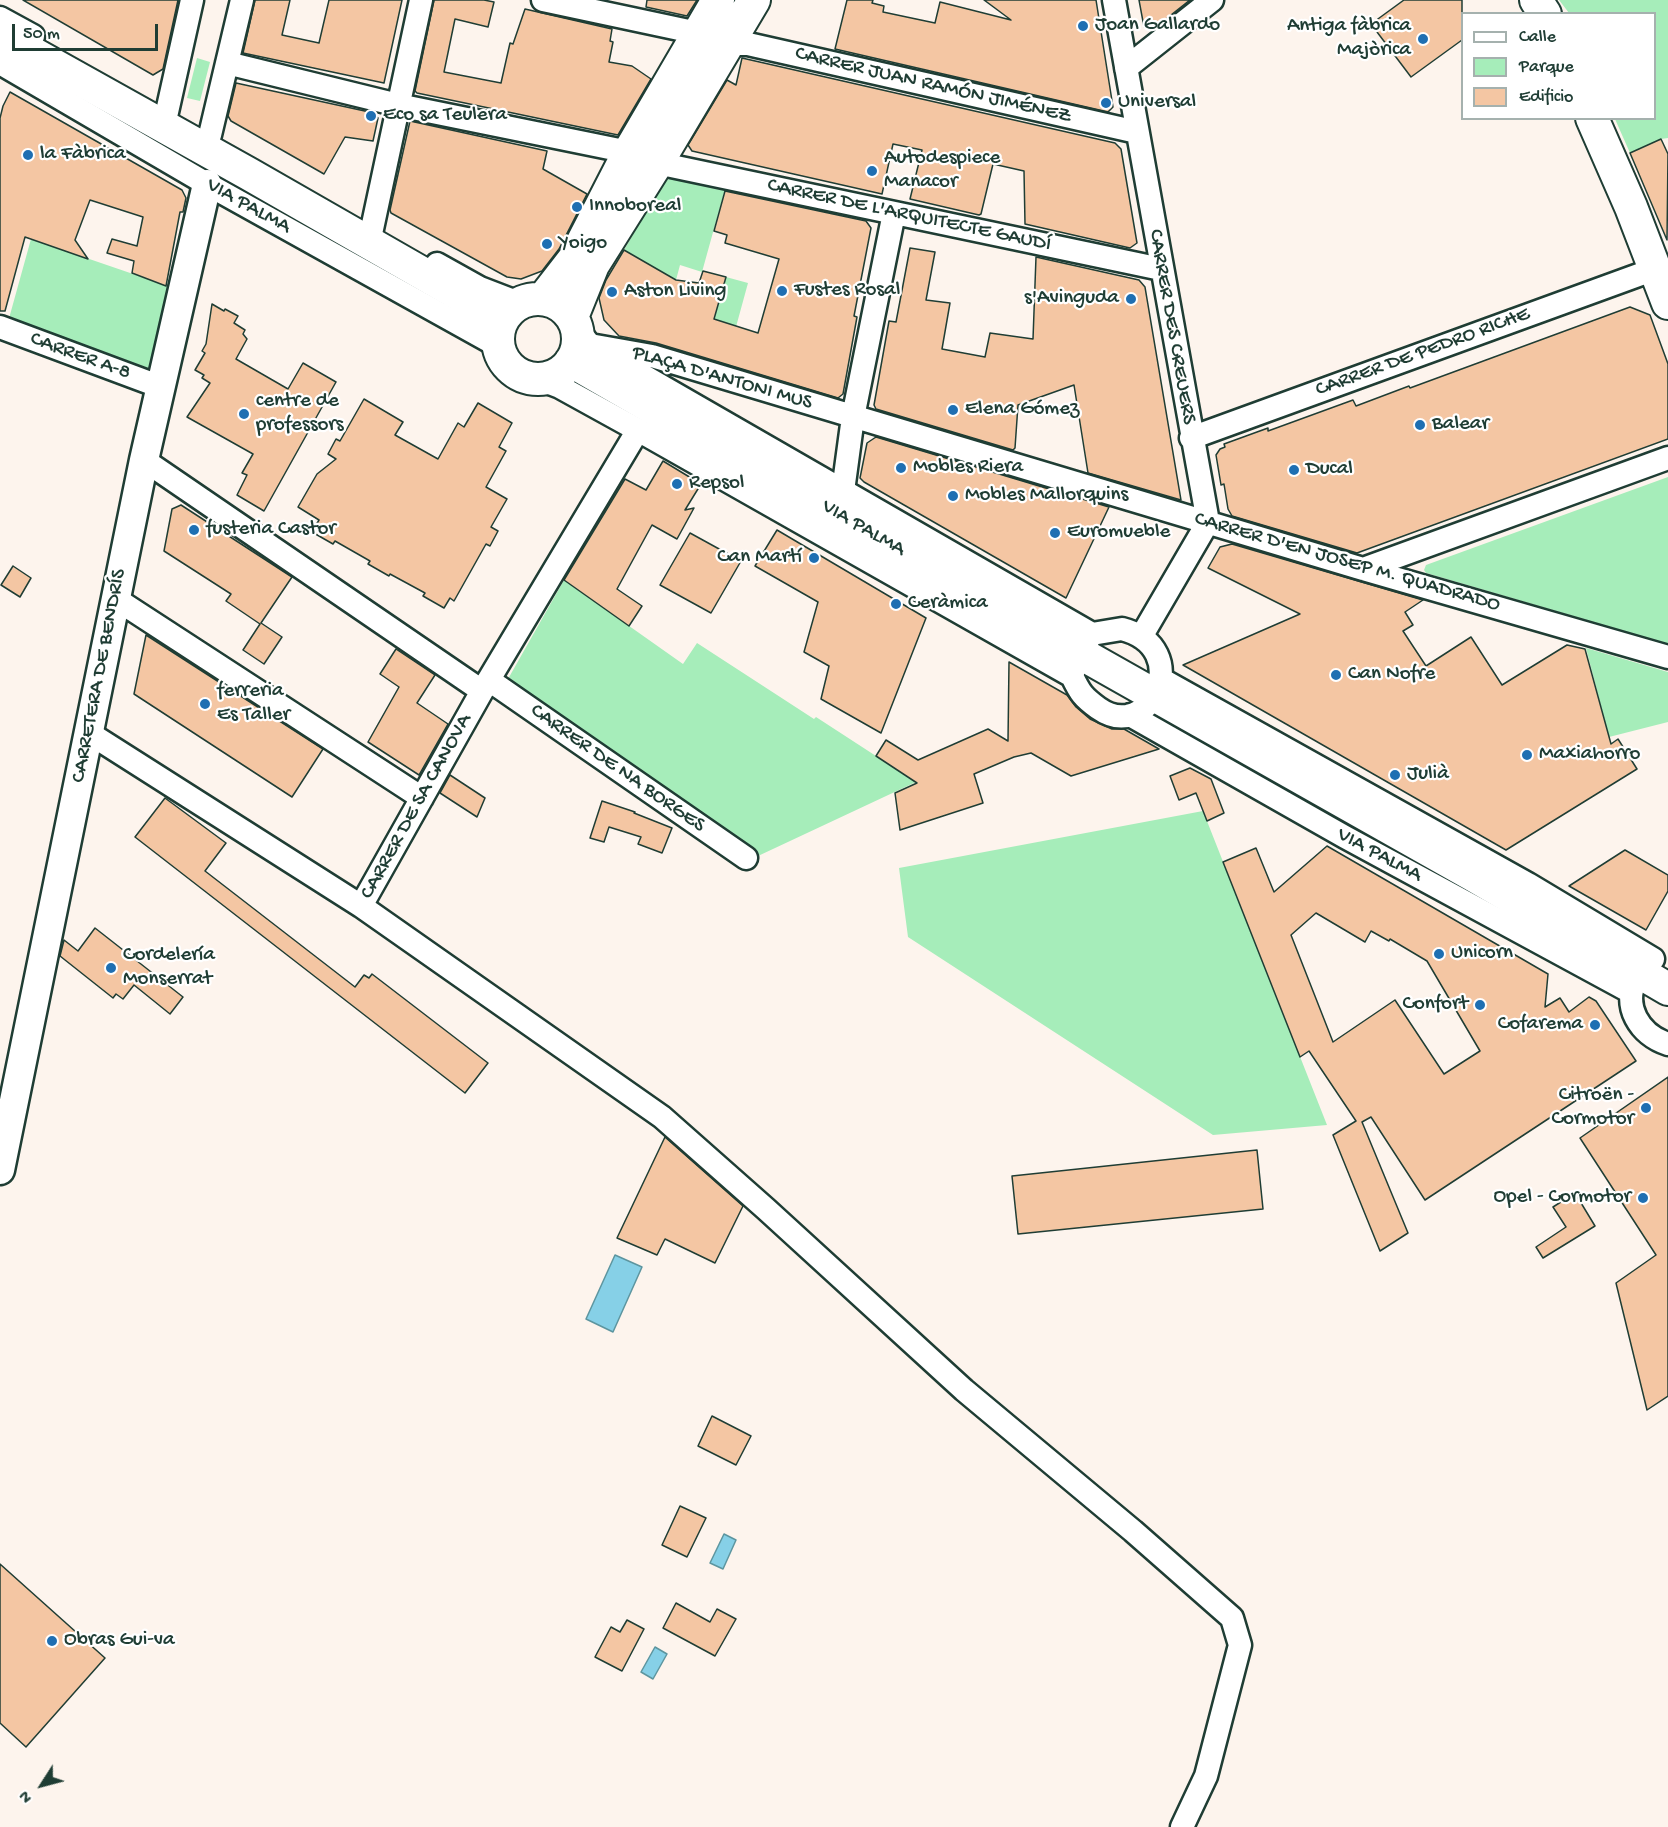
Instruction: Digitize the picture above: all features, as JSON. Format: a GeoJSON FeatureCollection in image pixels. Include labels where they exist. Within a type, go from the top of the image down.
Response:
{"type":"FeatureCollection","features":[{"type":"Feature","properties":{"kind":"main road"},"geometry":{"type":"LineString","coordinates":[[718,0],[698,33],[643,158],[593,266],[577,338],[561,371],[551,377],[539,379],[521,375],[503,360],[516,317],[574,260],[643,158],[729,44],[754,0]]}},
{"type":"Feature","properties":{"kind":"main road"},"geometry":{"type":"LineString","coordinates":[[0,35],[249,174],[516,317],[555,302],[577,338]]}},
{"type":"Feature","properties":{"kind":"main road"},"geometry":{"type":"LineString","coordinates":[[1593,120],[1631,207],[1668,303]]}},
{"type":"Feature","properties":{"kind":"main road","name":"VIA PALMA"},"geometry":{"type":"LineString","coordinates":[[577,338],[1081,654],[1158,687],[1473,875],[1648,969],[1668,989]]}},
{"type":"Feature","properties":{"kind":"street"},"geometry":{"type":"LineString","coordinates":[[167,112],[192,0]]}},
{"type":"Feature","properties":{"kind":"street"},"geometry":{"type":"LineString","coordinates":[[0,18],[219,140],[227,63],[242,0]]}},
{"type":"Feature","properties":{"kind":"street"},"geometry":{"type":"LineString","coordinates":[[372,229],[421,0]]}},
{"type":"Feature","properties":{"kind":"street"},"geometry":{"type":"LineString","coordinates":[[543,0],[698,33]]}},
{"type":"Feature","properties":{"kind":"street","name":"CARRER DES CREUERS"},"geometry":{"type":"LineString","coordinates":[[1114,0],[1191,438],[1208,522]]}},
{"type":"Feature","properties":{"kind":"street"},"geometry":{"type":"LineString","coordinates":[[1126,68],[1212,0]]}},
{"type":"Feature","properties":{"kind":"street","name":"CARRER JUAN RAMÓN JIMÉNEZ"},"geometry":{"type":"LineString","coordinates":[[729,44],[748,44],[1137,132]]}},
{"type":"Feature","properties":{"kind":"street","name":"VIA PALMA"},"geometry":{"type":"LineString","coordinates":[[0,63],[207,184],[516,317]]}},
{"type":"Feature","properties":{"kind":"street","name":"CARRER DE L'ARQUITECTE GAUDÍ"},"geometry":{"type":"LineString","coordinates":[[227,63],[398,105],[1161,269]]}},
{"type":"Feature","properties":{"kind":"street","name":"VIA PALMA"},"geometry":{"type":"LineString","coordinates":[[219,140],[249,174]]}},
{"type":"Feature","properties":{"kind":"street","name":"VIA PALMA"},"geometry":{"type":"LineString","coordinates":[[219,140],[372,229],[480,288],[516,317]]}},
{"type":"Feature","properties":{"kind":"street","name":"CARRETERA DE BENDRÍS"},"geometry":{"type":"LineString","coordinates":[[0,1170],[144,460],[207,184]]}},
{"type":"Feature","properties":{"kind":"street"},"geometry":{"type":"LineString","coordinates":[[843,491],[853,417],[894,213]]}},
{"type":"Feature","properties":{"kind":"street","name":"CARRER DE PEDRO RICHE"},"geometry":{"type":"LineString","coordinates":[[1191,438],[1655,269]]}},
{"type":"Feature","properties":{"kind":"street","name":"CARRER A-8"},"geometry":{"type":"LineString","coordinates":[[0,327],[160,387]]}},
{"type":"Feature","properties":{"kind":"street","name":"VIA PALMA"},"geometry":{"type":"LineString","coordinates":[[577,338],[843,491],[1081,654]]}},
{"type":"Feature","properties":{"kind":"street","name":"PLAÇA D'ANTONI MUS"},"geometry":{"type":"LineString","coordinates":[[577,338],[652,356],[853,417]]}},
{"type":"Feature","properties":{"kind":"street","name":"VIA PALMA"},"geometry":{"type":"LineString","coordinates":[[539,379],[560,387],[638,430],[1081,654]]}},
{"type":"Feature","properties":{"kind":"street","name":"CARRER D'EN JOSEP M. QUADRADO"},"geometry":{"type":"LineString","coordinates":[[853,417],[1668,657]]}},
{"type":"Feature","properties":{"kind":"street","name":"CARRER DE SA CANOVA"},"geometry":{"type":"LineString","coordinates":[[89,733],[361,906],[486,685],[638,430]]}},
{"type":"Feature","properties":{"kind":"street"},"geometry":{"type":"LineString","coordinates":[[1363,569],[1668,458]]}},
{"type":"Feature","properties":{"kind":"street","name":"CARRER DE NA BORGES"},"geometry":{"type":"LineString","coordinates":[[144,460],[746,858]]}},
{"type":"Feature","properties":{"kind":"street"},"geometry":{"type":"LineString","coordinates":[[1141,637],[1208,522]]}},
{"type":"Feature","properties":{"kind":"street"},"geometry":{"type":"LineString","coordinates":[[116,599],[422,798]]}},
{"type":"Feature","properties":{"kind":"street"},"geometry":{"type":"LineString","coordinates":[[1081,654],[1122,629],[1147,640],[1160,663],[1158,687],[1139,712],[1130,715]]}},
{"type":"Feature","properties":{"kind":"street","name":"VIA PALMA"},"geometry":{"type":"LineString","coordinates":[[1081,654],[1081,696],[1107,714],[1130,715],[1345,837],[1648,969]]}},
{"type":"Feature","properties":{"kind":"street"},"geometry":{"type":"LineString","coordinates":[[361,906],[662,1117],[964,1390],[1133,1531],[1232,1618],[1240,1645],[1206,1776],[1182,1827]]}},
{"type":"Feature","properties":{"kind":"street"},"geometry":{"type":"LineString","coordinates":[[1648,969],[1632,1007],[1636,1021],[1645,1032],[1657,1041],[1668,1044]]}},
{"type":"Feature","properties":{"kind":"green space"},"geometry":{"type":"Polygon","coordinates":[[[1559,0],[1668,0],[1668,138],[1630,153],[1615,120],[1656,120],[1656,12],[1568,12],[1559,0]]]}},
{"type":"Feature","properties":{"kind":"green space"},"geometry":{"type":"Polygon","coordinates":[[[197,58],[210,62],[200,101],[187,98],[197,58]]]}},
{"type":"Feature","properties":{"kind":"green space"},"geometry":{"type":"Polygon","coordinates":[[[672,178],[725,189],[702,272],[680,265],[676,280],[624,250],[664,181],[672,178]]]}},
{"type":"Feature","properties":{"kind":"green space"},"geometry":{"type":"Polygon","coordinates":[[[31,239],[171,287],[153,374],[8,322],[31,239]]]}},
{"type":"Feature","properties":{"kind":"green space"},"geometry":{"type":"Polygon","coordinates":[[[726,277],[748,283],[725,367],[702,361],[726,277]]]}},
{"type":"Feature","properties":{"kind":"green space"},"geometry":{"type":"Polygon","coordinates":[[[1668,477],[1668,644],[1426,573],[1424,570],[1426,565],[1668,477]]]}},
{"type":"Feature","properties":{"kind":"green space"},"geometry":{"type":"Polygon","coordinates":[[[564,580],[683,664],[697,643],[916,782],[758,856],[510,688],[508,679],[564,580]]]}},
{"type":"Feature","properties":{"kind":"green space"},"geometry":{"type":"Polygon","coordinates":[[[1586,648],[1668,672],[1668,722],[1609,737],[1586,648]]]}},
{"type":"Feature","properties":{"kind":"green space"},"geometry":{"type":"Polygon","coordinates":[[[1203,811],[1327,1125],[1213,1135],[908,937],[899,868],[1203,811]]]}},
{"type":"Feature","properties":{"kind":"water"},"geometry":{"type":"Polygon","coordinates":[[[615,1255],[642,1267],[613,1332],[586,1319],[615,1255]]]}},
{"type":"Feature","properties":{"kind":"water"},"geometry":{"type":"Polygon","coordinates":[[[724,1534],[736,1540],[723,1569],[710,1563],[724,1534]]]}},
{"type":"Feature","properties":{"kind":"water"},"geometry":{"type":"Polygon","coordinates":[[[655,1647],[667,1654],[653,1679],[641,1672],[655,1647]]]}},
{"type":"Feature","properties":{"kind":"building"},"geometry":{"type":"Polygon","coordinates":[[[23,0],[178,0],[163,69],[153,75],[23,0]]]}},
{"type":"Feature","properties":{"kind":"building"},"geometry":{"type":"Polygon","coordinates":[[[255,0],[290,0],[282,35],[319,43],[329,0],[402,0],[384,83],[243,53],[255,0]]]}},
{"type":"Feature","properties":{"kind":"building"},"geometry":{"type":"Polygon","coordinates":[[[434,0],[494,2],[488,27],[455,19],[444,72],[501,83],[510,43],[513,44],[525,9],[612,29],[610,41],[613,42],[609,62],[632,66],[651,79],[618,135],[417,93],[415,91],[434,0]]]}},
{"type":"Feature","properties":{"kind":"building"},"geometry":{"type":"Polygon","coordinates":[[[647,0],[697,0],[687,16],[646,7],[647,0]]]}},
{"type":"Feature","properties":{"kind":"building"},"geometry":{"type":"Polygon","coordinates":[[[847,0],[873,0],[872,3],[884,6],[883,12],[935,23],[940,2],[1011,20],[984,0],[1096,0],[1113,107],[1108,112],[835,49],[847,0]]]}},
{"type":"Feature","properties":{"kind":"building"},"geometry":{"type":"Polygon","coordinates":[[[1139,0],[1190,0],[1152,30],[1144,27],[1139,0]]]}},
{"type":"Feature","properties":{"kind":"building","name":"Antiga fàbrica Majòrica"},"geometry":{"type":"Polygon","coordinates":[[[1404,0],[1462,0],[1461,41],[1411,77],[1371,24],[1404,0]]]}},
{"type":"Feature","properties":{"kind":"building"},"geometry":{"type":"Polygon","coordinates":[[[742,58],[1115,143],[1121,149],[1137,243],[1130,248],[1025,224],[1024,171],[993,164],[979,215],[910,199],[922,150],[893,144],[882,194],[692,151],[688,145],[727,80],[736,85],[742,58]]]}},
{"type":"Feature","properties":{"kind":"building"},"geometry":{"type":"Polygon","coordinates":[[[236,83],[374,113],[378,118],[373,141],[345,137],[324,174],[231,121],[228,116],[236,83]]]}},
{"type":"Feature","properties":{"kind":"building"},"geometry":{"type":"Polygon","coordinates":[[[10,92],[182,190],[186,198],[183,212],[180,212],[166,286],[132,273],[134,261],[107,253],[112,239],[137,246],[143,217],[90,200],[75,240],[88,259],[25,237],[5,311],[0,311],[0,118],[10,92]]]}},
{"type":"Feature","properties":{"kind":"building"},"geometry":{"type":"Polygon","coordinates":[[[410,121],[547,151],[543,169],[587,194],[559,249],[542,271],[521,279],[507,277],[391,213],[410,121]]]}},
{"type":"Feature","properties":{"kind":"building"},"geometry":{"type":"Polygon","coordinates":[[[1661,139],[1668,154],[1667,240],[1630,153],[1661,139]]]}},
{"type":"Feature","properties":{"kind":"building"},"geometry":{"type":"Polygon","coordinates":[[[725,191],[866,221],[871,228],[854,316],[857,317],[843,394],[838,398],[656,343],[619,336],[604,320],[599,298],[606,280],[624,250],[676,280],[699,283],[703,271],[726,277],[714,319],[758,333],[779,259],[725,243],[727,235],[714,231],[725,191]]]}},
{"type":"Feature","properties":{"kind":"building"},"geometry":{"type":"Polygon","coordinates":[[[910,248],[935,252],[926,300],[950,303],[942,349],[985,357],[990,333],[1033,339],[1036,257],[1139,280],[1145,287],[1181,500],[1088,473],[1074,385],[1018,405],[1013,450],[876,409],[874,405],[889,321],[896,322],[910,248]]]}},
{"type":"Feature","properties":{"kind":"building","name":"centre de professors"},"geometry":{"type":"Polygon","coordinates":[[[212,304],[238,316],[234,323],[245,330],[243,334],[247,339],[236,359],[288,389],[303,363],[336,382],[264,511],[237,495],[247,475],[242,473],[253,454],[187,417],[210,383],[202,378],[204,375],[195,370],[205,353],[202,351],[206,344],[212,304]]]}},
{"type":"Feature","properties":{"kind":"building"},"geometry":{"type":"Polygon","coordinates":[[[1630,307],[1650,315],[1668,364],[1668,439],[1357,553],[1232,516],[1228,509],[1216,455],[1220,449],[1225,447],[1224,444],[1268,428],[1268,431],[1353,400],[1356,406],[1409,386],[1410,388],[1630,307]]]}},
{"type":"Feature","properties":{"kind":"building"},"geometry":{"type":"Polygon","coordinates":[[[364,399],[403,422],[395,435],[438,459],[458,423],[464,427],[478,403],[512,423],[499,447],[506,451],[486,487],[507,499],[491,527],[498,531],[490,546],[486,544],[454,601],[450,598],[444,608],[423,596],[425,593],[368,564],[370,561],[335,541],[333,544],[312,532],[319,520],[298,507],[317,474],[336,459],[328,454],[336,439],[340,441],[364,399]]]}},
{"type":"Feature","properties":{"kind":"building"},"geometry":{"type":"Polygon","coordinates":[[[876,437],[1109,507],[1066,598],[864,482],[860,478],[867,443],[876,437]]]}},
{"type":"Feature","properties":{"kind":"building"},"geometry":{"type":"Polygon","coordinates":[[[663,461],[701,484],[685,510],[694,508],[677,539],[652,525],[617,589],[642,606],[629,626],[564,580],[625,479],[646,490],[663,461]]]}},
{"type":"Feature","properties":{"kind":"building"},"geometry":{"type":"Polygon","coordinates":[[[181,505],[292,577],[261,623],[282,637],[264,664],[243,650],[260,624],[226,601],[231,594],[164,551],[172,509],[181,505]]]}},
{"type":"Feature","properties":{"kind":"building"},"geometry":{"type":"Polygon","coordinates":[[[777,530],[926,618],[881,733],[821,699],[829,666],[804,652],[818,602],[755,566],[777,530]]]}},
{"type":"Feature","properties":{"kind":"building"},"geometry":{"type":"Polygon","coordinates":[[[690,533],[741,561],[711,613],[660,585],[690,533]]]}},
{"type":"Feature","properties":{"kind":"building"},"geometry":{"type":"Polygon","coordinates":[[[1232,544],[1423,600],[1405,612],[1413,625],[1403,631],[1426,666],[1471,637],[1502,685],[1567,645],[1585,649],[1611,744],[1618,739],[1637,769],[1506,850],[1183,665],[1300,614],[1208,568],[1220,547],[1232,544]]]}},
{"type":"Feature","properties":{"kind":"building"},"geometry":{"type":"Polygon","coordinates":[[[13,566],[31,578],[20,597],[1,585],[13,566]]]}},
{"type":"Feature","properties":{"kind":"building","name":"ferreria Es Taller"},"geometry":{"type":"Polygon","coordinates":[[[146,635],[323,749],[292,797],[134,694],[146,635]]]}},
{"type":"Feature","properties":{"kind":"building"},"geometry":{"type":"Polygon","coordinates":[[[396,649],[435,675],[417,703],[448,724],[419,775],[368,742],[399,687],[380,674],[396,649]]]}},
{"type":"Feature","properties":{"kind":"building"},"geometry":{"type":"Polygon","coordinates":[[[1009,662],[1067,695],[1076,707],[1090,719],[1112,729],[1124,729],[1159,749],[1071,776],[1031,753],[1014,757],[974,774],[983,803],[900,830],[895,793],[917,783],[876,756],[886,740],[918,760],[988,729],[1008,741],[1009,662]]]}},
{"type":"Feature","properties":{"kind":"building"},"geometry":{"type":"Polygon","coordinates":[[[1190,768],[1211,779],[1224,813],[1207,821],[1196,793],[1179,800],[1170,776],[1190,768]]]}},
{"type":"Feature","properties":{"kind":"building"},"geometry":{"type":"Polygon","coordinates":[[[450,775],[485,798],[477,817],[440,793],[450,775]]]}},
{"type":"Feature","properties":{"kind":"building"},"geometry":{"type":"Polygon","coordinates":[[[165,798],[226,843],[205,871],[355,987],[364,975],[369,978],[372,974],[488,1063],[465,1093],[135,837],[165,798]]]}},
{"type":"Feature","properties":{"kind":"building"},"geometry":{"type":"Polygon","coordinates":[[[602,801],[672,828],[662,853],[638,844],[641,837],[609,827],[604,842],[590,838],[602,801]]]}},
{"type":"Feature","properties":{"kind":"building"},"geometry":{"type":"Polygon","coordinates":[[[1327,846],[1548,974],[1545,1007],[1560,998],[1569,1012],[1589,997],[1596,1001],[1636,1061],[1425,1200],[1371,1117],[1362,1122],[1408,1233],[1380,1251],[1333,1135],[1356,1121],[1309,1051],[1300,1057],[1223,862],[1256,848],[1274,892],[1327,846]],[[1316,913],[1291,935],[1333,1042],[1395,1000],[1444,1074],[1480,1051],[1427,961],[1390,939],[1389,941],[1371,931],[1365,942],[1316,913]]]}},
{"type":"Feature","properties":{"kind":"building"},"geometry":{"type":"Polygon","coordinates":[[[1625,850],[1668,875],[1668,891],[1646,930],[1569,886],[1625,850]]]}},
{"type":"Feature","properties":{"kind":"building","name":"Cordelería Monserrat"},"geometry":{"type":"Polygon","coordinates":[[[95,928],[183,997],[170,1014],[134,985],[123,999],[116,994],[113,998],[60,956],[64,940],[78,951],[95,928]]]}},
{"type":"Feature","properties":{"kind":"building"},"geometry":{"type":"Polygon","coordinates":[[[1668,1077],[1668,1396],[1647,1410],[1616,1283],[1656,1255],[1580,1138],[1668,1077]]]}},
{"type":"Feature","properties":{"kind":"building"},"geometry":{"type":"Polygon","coordinates":[[[665,1137],[743,1206],[715,1263],[665,1239],[657,1255],[617,1238],[665,1137]]]}},
{"type":"Feature","properties":{"kind":"building"},"geometry":{"type":"Polygon","coordinates":[[[1257,1150],[1263,1209],[1018,1234],[1012,1176],[1257,1150]]]}},
{"type":"Feature","properties":{"kind":"building"},"geometry":{"type":"Polygon","coordinates":[[[1575,1193],[1595,1226],[1543,1258],[1536,1247],[1566,1227],[1553,1207],[1575,1193]]]}},
{"type":"Feature","properties":{"kind":"building"},"geometry":{"type":"Polygon","coordinates":[[[712,1416],[751,1436],[736,1465],[698,1446],[712,1416]]]}},
{"type":"Feature","properties":{"kind":"building"},"geometry":{"type":"Polygon","coordinates":[[[680,1506],[706,1518],[687,1557],[662,1545],[680,1506]]]}},
{"type":"Feature","properties":{"kind":"building"},"geometry":{"type":"Polygon","coordinates":[[[0,1564],[105,1658],[26,1747],[0,1723],[0,1564]]]}},
{"type":"Feature","properties":{"kind":"building"},"geometry":{"type":"Polygon","coordinates":[[[676,1603],[710,1622],[717,1609],[736,1619],[715,1656],[663,1628],[676,1603]]]}},
{"type":"Feature","properties":{"kind":"building"},"geometry":{"type":"Polygon","coordinates":[[[627,1620],[644,1629],[622,1671],[595,1657],[611,1627],[620,1632],[627,1620]]]}},
{"type":"Feature","properties":{"kind":"place","name":"Joan Gallardo"},"geometry":{"type":"Point","coordinates":[1083,26]}},
{"type":"Feature","properties":{"kind":"place","name":"Antiga fàbrica Majòrica"},"geometry":{"type":"Point","coordinates":[1423,39]}},
{"type":"Feature","properties":{"kind":"place","name":"Universal"},"geometry":{"type":"Point","coordinates":[1106,103]}},
{"type":"Feature","properties":{"kind":"place","name":"Eco sa Teulera"},"geometry":{"type":"Point","coordinates":[371,116]}},
{"type":"Feature","properties":{"kind":"place","name":"la Fàbrica"},"geometry":{"type":"Point","coordinates":[28,155]}},
{"type":"Feature","properties":{"kind":"place","name":"Autodespiece Manacor"},"geometry":{"type":"Point","coordinates":[872,171]}},
{"type":"Feature","properties":{"kind":"place","name":"Innoboreal"},"geometry":{"type":"Point","coordinates":[577,207]}},
{"type":"Feature","properties":{"kind":"place","name":"Yoigo"},"geometry":{"type":"Point","coordinates":[547,244]}},
{"type":"Feature","properties":{"kind":"place","name":"Fustes Rosal"},"geometry":{"type":"Point","coordinates":[782,291]}},
{"type":"Feature","properties":{"kind":"place","name":"Aston Living"},"geometry":{"type":"Point","coordinates":[612,292]}},
{"type":"Feature","properties":{"kind":"place","name":"s'Avinguda"},"geometry":{"type":"Point","coordinates":[1131,299]}},
{"type":"Feature","properties":{"kind":"place","name":"Elena Gómez"},"geometry":{"type":"Point","coordinates":[953,410]}},
{"type":"Feature","properties":{"kind":"place","name":"centre de professors"},"geometry":{"type":"Point","coordinates":[244,414]}},
{"type":"Feature","properties":{"kind":"place","name":"Balear"},"geometry":{"type":"Point","coordinates":[1420,425]}},
{"type":"Feature","properties":{"kind":"place","name":"Mobles Riera"},"geometry":{"type":"Point","coordinates":[901,468]}},
{"type":"Feature","properties":{"kind":"place","name":"Ducal"},"geometry":{"type":"Point","coordinates":[1294,470]}},
{"type":"Feature","properties":{"kind":"place","name":"Repsol"},"geometry":{"type":"Point","coordinates":[677,484]}},
{"type":"Feature","properties":{"kind":"place","name":"Mobles Mallorquins"},"geometry":{"type":"Point","coordinates":[953,496]}},
{"type":"Feature","properties":{"kind":"place","name":"fusteria Castor"},"geometry":{"type":"Point","coordinates":[194,530]}},
{"type":"Feature","properties":{"kind":"place","name":"Euromueble"},"geometry":{"type":"Point","coordinates":[1055,533]}},
{"type":"Feature","properties":{"kind":"place","name":"Can Martí"},"geometry":{"type":"Point","coordinates":[814,558]}},
{"type":"Feature","properties":{"kind":"place","name":"Ceràmica"},"geometry":{"type":"Point","coordinates":[896,604]}},
{"type":"Feature","properties":{"kind":"place","name":"Can Nofre"},"geometry":{"type":"Point","coordinates":[1336,675]}},
{"type":"Feature","properties":{"kind":"place","name":"ferreria Es Taller"},"geometry":{"type":"Point","coordinates":[205,704]}},
{"type":"Feature","properties":{"kind":"place","name":"Maxiahorro"},"geometry":{"type":"Point","coordinates":[1527,755]}},
{"type":"Feature","properties":{"kind":"place","name":"Julià"},"geometry":{"type":"Point","coordinates":[1395,775]}},
{"type":"Feature","properties":{"kind":"place","name":"Unicorn"},"geometry":{"type":"Point","coordinates":[1439,954]}},
{"type":"Feature","properties":{"kind":"place","name":"Cordelería Monserrat"},"geometry":{"type":"Point","coordinates":[111,968]}},
{"type":"Feature","properties":{"kind":"place","name":"Confort"},"geometry":{"type":"Point","coordinates":[1480,1005]}},
{"type":"Feature","properties":{"kind":"place","name":"Cofarema"},"geometry":{"type":"Point","coordinates":[1595,1025]}},
{"type":"Feature","properties":{"kind":"place","name":"Citroën - Cormotor"},"geometry":{"type":"Point","coordinates":[1646,1108]}},
{"type":"Feature","properties":{"kind":"place","name":"Opel - Cormotor"},"geometry":{"type":"Point","coordinates":[1643,1198]}},
{"type":"Feature","properties":{"kind":"place","name":"Obras Gui-va"},"geometry":{"type":"Point","coordinates":[52,1641]}}]}
